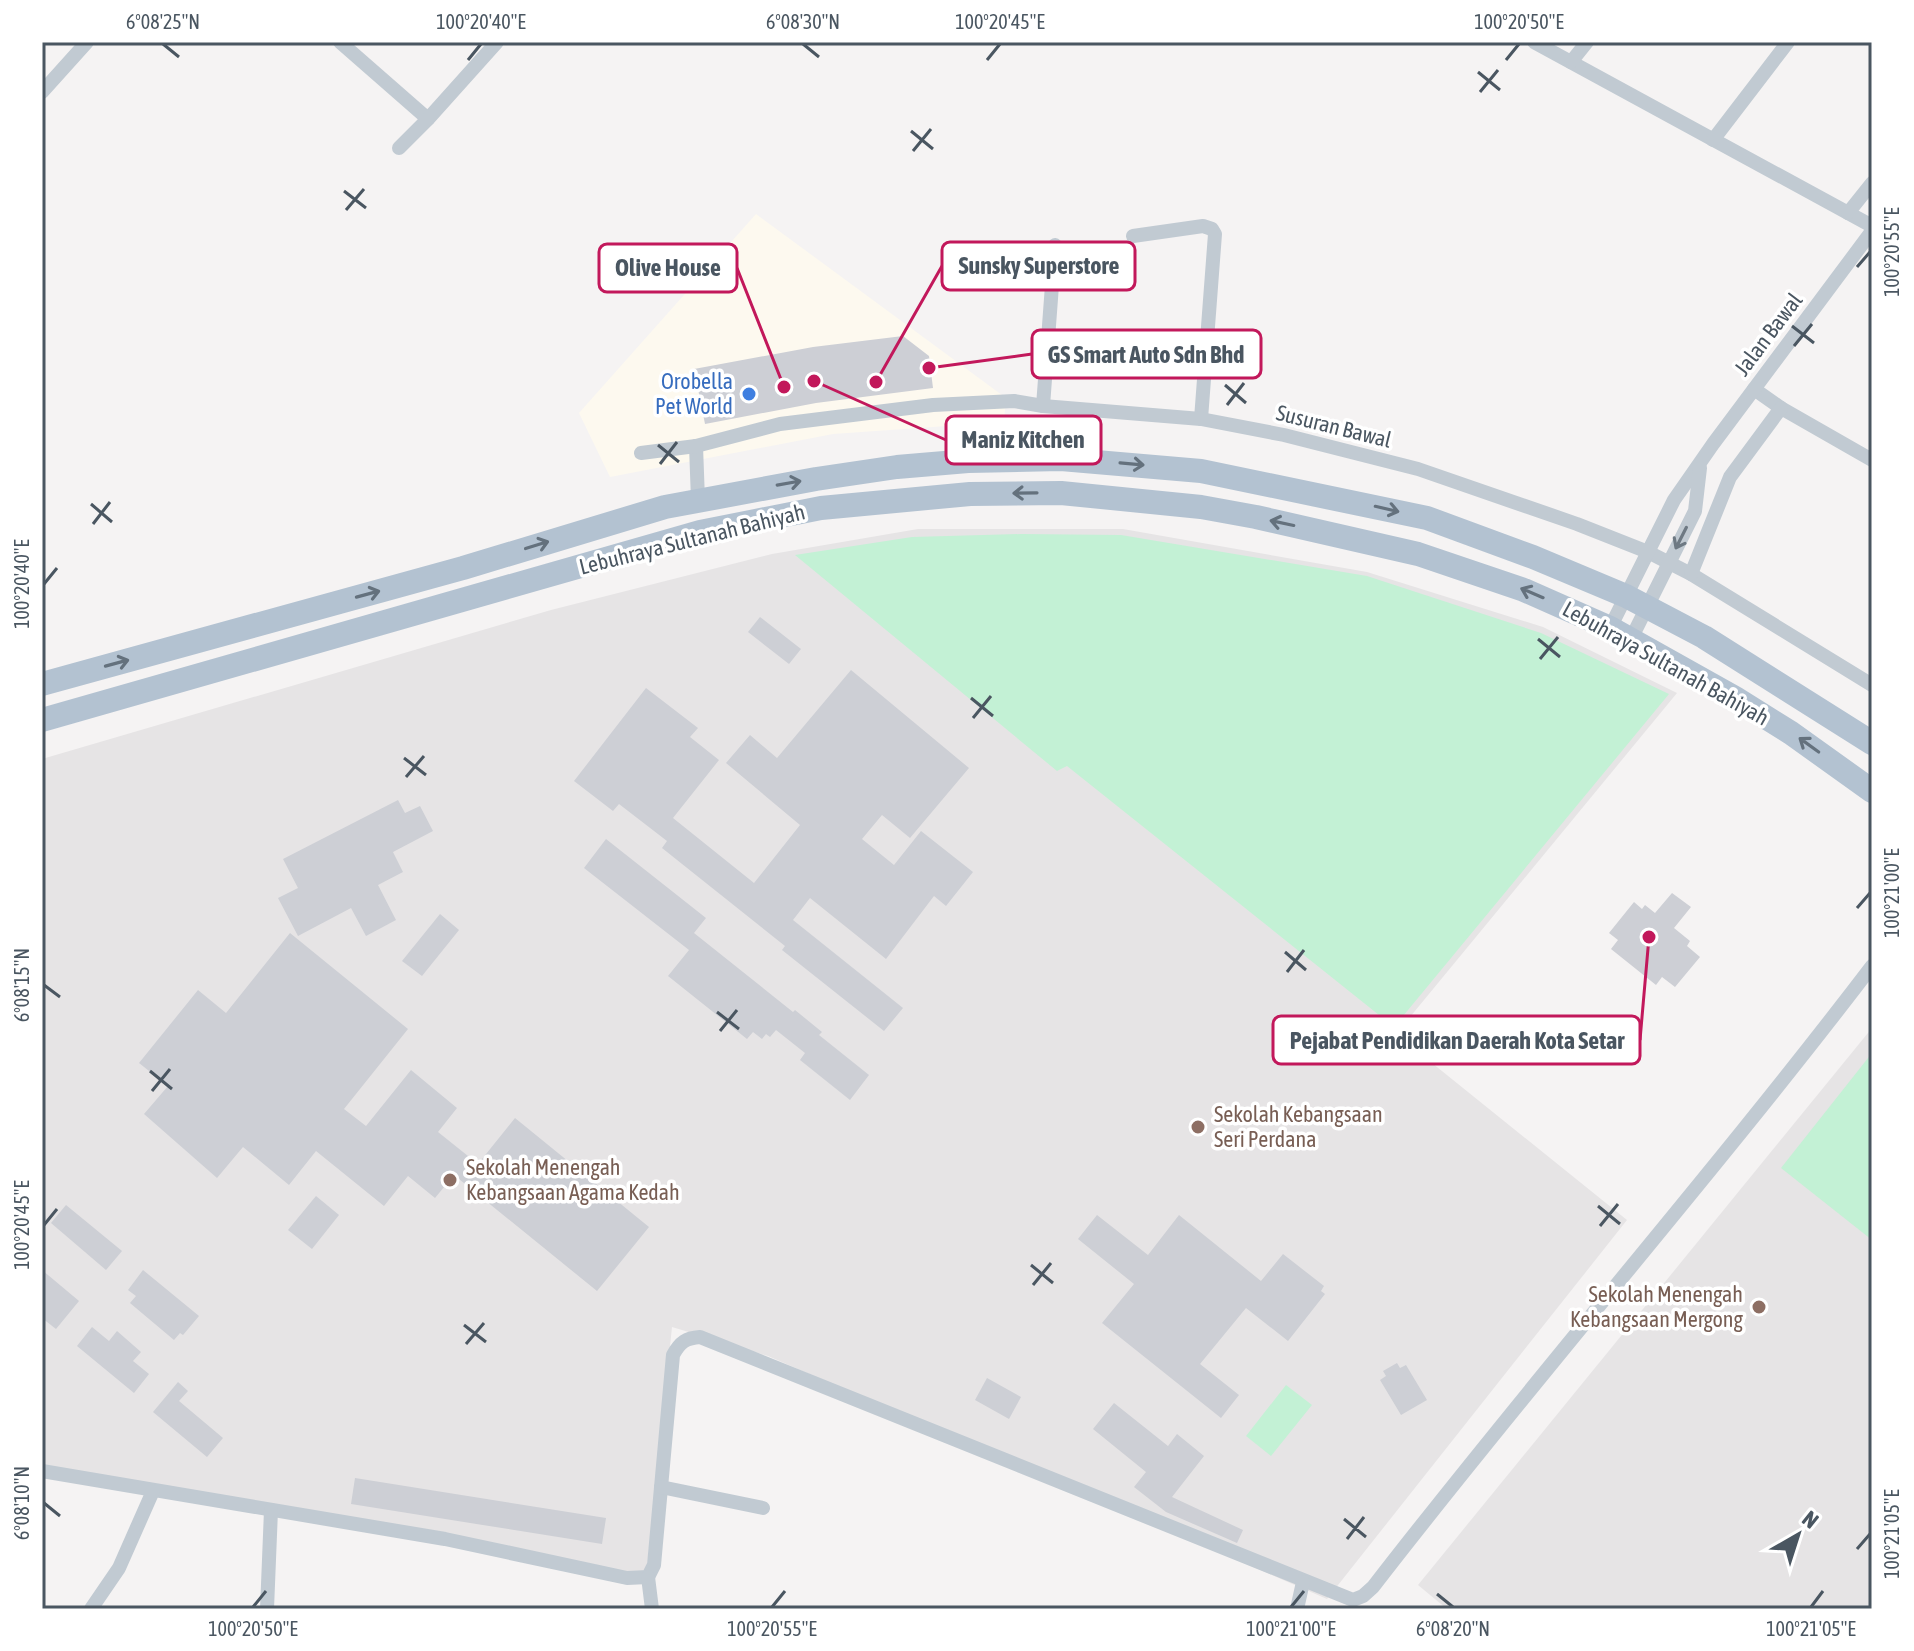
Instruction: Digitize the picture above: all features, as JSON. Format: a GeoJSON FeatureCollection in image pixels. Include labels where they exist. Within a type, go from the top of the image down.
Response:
{"type":"FeatureCollection","features":[{"type":"Feature","properties":{"kind":"main road","name":"Lebuhraya Sultanah Bahiyah"},"geometry":{"type":"LineString","coordinates":[[42,684],[463,568],[665,507],[816,479],[968,461],[1061,459],[1201,471],[1427,518],[1533,557],[1637,601],[1704,637],[1872,743]]}},
{"type":"Feature","properties":{"kind":"main road","name":"Lebuhraya Sultanah Bahiyah"},"geometry":{"type":"LineString","coordinates":[[42,720],[700,532],[821,508],[970,494],[1061,493],[1201,507],[1256,517],[1418,554],[1524,590],[1620,634],[1769,719],[1872,791]]}},
{"type":"Feature","properties":{"kind":"street"},"geometry":{"type":"LineString","coordinates":[[42,92],[87,42]]}},
{"type":"Feature","properties":{"kind":"street"},"geometry":{"type":"LineString","coordinates":[[340,42],[428,119]]}},
{"type":"Feature","properties":{"kind":"street"},"geometry":{"type":"LineString","coordinates":[[399,148],[497,42]]}},
{"type":"Feature","properties":{"kind":"street"},"geometry":{"type":"LineString","coordinates":[[1534,42],[1872,229]]}},
{"type":"Feature","properties":{"kind":"street"},"geometry":{"type":"LineString","coordinates":[[1571,62],[1587,42]]}},
{"type":"Feature","properties":{"kind":"street"},"geometry":{"type":"LineString","coordinates":[[1713,140],[1788,42]]}},
{"type":"Feature","properties":{"kind":"street"},"geometry":{"type":"LineString","coordinates":[[1848,213],[1872,183]]}},
{"type":"Feature","properties":{"kind":"street"},"geometry":{"type":"LineString","coordinates":[[1133,236],[1203,226],[1215,234],[1201,419]]}},
{"type":"Feature","properties":{"kind":"street","name":"Jalan Bawal"},"geometry":{"type":"LineString","coordinates":[[1620,634],[1637,601],[1648,552],[1674,500],[1872,229]]}},
{"type":"Feature","properties":{"kind":"street"},"geometry":{"type":"LineString","coordinates":[[1043,406],[1055,245]]}},
{"type":"Feature","properties":{"kind":"street"},"geometry":{"type":"LineString","coordinates":[[1754,389],[1872,460]]}},
{"type":"Feature","properties":{"kind":"street","name":"Susuran Bawal"},"geometry":{"type":"LineString","coordinates":[[641,453],[696,446],[780,424],[884,410],[1014,401],[1201,419],[1284,435],[1418,469],[1648,552],[1691,574],[1872,685]]}},
{"type":"Feature","properties":{"kind":"street"},"geometry":{"type":"LineString","coordinates":[[1691,574],[1730,477],[1781,408]]}},
{"type":"Feature","properties":{"kind":"street"},"geometry":{"type":"LineString","coordinates":[[696,446],[698,500]]}},
{"type":"Feature","properties":{"kind":"street","name":"Jalan Bawal"},"geometry":{"type":"LineString","coordinates":[[1620,634],[1637,601],[1669,563],[1695,511],[1700,463]]}},
{"type":"Feature","properties":{"kind":"street"},"geometry":{"type":"LineString","coordinates":[[652,1609],[648,1577],[654,1565],[673,1355],[688,1338],[700,1337],[1032,1469],[1303,1582],[1353,1600],[1363,1596],[1726,1152],[1872,966]]}},
{"type":"Feature","properties":{"kind":"street"},"geometry":{"type":"LineString","coordinates":[[42,1471],[445,1539],[627,1578],[648,1577]]}},
{"type":"Feature","properties":{"kind":"street"},"geometry":{"type":"LineString","coordinates":[[661,1487],[763,1508]]}},
{"type":"Feature","properties":{"kind":"street"},"geometry":{"type":"LineString","coordinates":[[91,1609],[119,1568],[153,1491]]}},
{"type":"Feature","properties":{"kind":"street"},"geometry":{"type":"LineString","coordinates":[[267,1609],[271,1510]]}},
{"type":"Feature","properties":{"kind":"street"},"geometry":{"type":"LineString","coordinates":[[1298,1605],[1303,1582]]}},
{"type":"Feature","properties":{"kind":"shaded area"},"geometry":{"type":"Polygon","coordinates":[[[756,214],[1006,398],[1004,422],[833,434],[610,477],[579,413],[756,214]]]}},
{"type":"Feature","properties":{"kind":"shaded area","name":"Sekolah Menengah Kebangsaan Agama Kedah"},"geometry":{"type":"Polygon","coordinates":[[[918,529],[1123,529],[1367,572],[1543,627],[1677,693],[1396,1034],[1627,1220],[1327,1599],[768,1356],[672,1327],[646,1576],[42,1476],[42,759],[551,610],[772,554],[918,529]]]}},
{"type":"Feature","properties":{"kind":"shaded area","name":"Sekolah Menengah Kebangsaan Mergong"},"geometry":{"type":"Polygon","coordinates":[[[1872,1028],[1872,1609],[1447,1609],[1418,1585],[1872,1028]]]}},
{"type":"Feature","properties":{"kind":"green space"},"geometry":{"type":"Polygon","coordinates":[[[1121,535],[1367,576],[1541,633],[1669,694],[1394,1027],[1067,766],[1057,771],[795,555],[912,537],[1121,535]]]}},
{"type":"Feature","properties":{"kind":"green space"},"geometry":{"type":"Polygon","coordinates":[[[1872,1053],[1872,1240],[1781,1168],[1872,1053]]]}},
{"type":"Feature","properties":{"kind":"green space"},"geometry":{"type":"Polygon","coordinates":[[[1286,1385],[1312,1405],[1271,1456],[1246,1436],[1286,1385]]]}},
{"type":"Feature","properties":{"kind":"building"},"geometry":{"type":"Polygon","coordinates":[[[903,336],[929,356],[933,388],[816,403],[705,424],[694,369],[813,347],[903,336]]]}},
{"type":"Feature","properties":{"kind":"building"},"geometry":{"type":"Polygon","coordinates":[[[760,617],[801,649],[789,664],[748,632],[760,617]]]}},
{"type":"Feature","properties":{"kind":"building"},"geometry":{"type":"Polygon","coordinates":[[[851,670],[969,768],[910,838],[882,815],[862,839],[894,865],[921,831],[973,872],[946,906],[934,896],[886,959],[810,898],[793,920],[903,1008],[884,1031],[782,950],[785,946],[662,848],[667,841],[619,804],[613,811],[574,781],[646,688],[698,728],[690,737],[719,760],[673,818],[754,883],[800,825],[726,763],[750,735],[777,758],[851,670]]]}},
{"type":"Feature","properties":{"kind":"building"},"geometry":{"type":"Polygon","coordinates":[[[398,800],[405,813],[420,806],[433,831],[393,852],[403,872],[378,885],[396,920],[366,936],[351,908],[298,936],[278,898],[298,888],[283,859],[398,800]]]}},
{"type":"Feature","properties":{"kind":"building"},"geometry":{"type":"Polygon","coordinates":[[[606,839],[706,918],[694,933],[793,1012],[795,1010],[822,1032],[819,1035],[869,1075],[850,1100],[800,1060],[805,1053],[776,1030],[770,1037],[766,1034],[762,1039],[753,1032],[747,1039],[668,976],[689,950],[584,868],[606,839]]]}},
{"type":"Feature","properties":{"kind":"building"},"geometry":{"type":"Polygon","coordinates":[[[1672,893],[1691,907],[1674,928],[1690,941],[1687,946],[1700,957],[1675,987],[1662,977],[1656,985],[1611,949],[1618,940],[1609,933],[1634,902],[1642,909],[1645,905],[1655,913],[1672,893]]]}},
{"type":"Feature","properties":{"kind":"building"},"geometry":{"type":"Polygon","coordinates":[[[440,914],[459,930],[422,976],[402,961],[440,914]]]}},
{"type":"Feature","properties":{"kind":"building"},"geometry":{"type":"Polygon","coordinates":[[[290,933],[408,1029],[344,1109],[366,1126],[411,1070],[457,1108],[438,1132],[478,1164],[515,1118],[649,1227],[597,1291],[454,1175],[435,1198],[408,1176],[384,1206],[316,1151],[289,1185],[243,1147],[217,1178],[144,1114],[168,1086],[139,1063],[198,990],[226,1013],[290,933]]]}},
{"type":"Feature","properties":{"kind":"building"},"geometry":{"type":"Polygon","coordinates":[[[316,1196],[339,1215],[312,1249],[288,1230],[316,1196]]]}},
{"type":"Feature","properties":{"kind":"building"},"geometry":{"type":"Polygon","coordinates":[[[66,1205],[122,1251],[106,1270],[51,1223],[66,1205]]]}},
{"type":"Feature","properties":{"kind":"building"},"geometry":{"type":"Polygon","coordinates":[[[1097,1215],[1148,1255],[1179,1215],[1261,1281],[1283,1254],[1324,1286],[1321,1291],[1325,1294],[1288,1341],[1246,1308],[1200,1364],[1239,1395],[1221,1418],[1102,1323],[1134,1284],[1078,1239],[1097,1215]]]}},
{"type":"Feature","properties":{"kind":"building"},"geometry":{"type":"Polygon","coordinates":[[[42,1270],[79,1301],[56,1329],[42,1318],[42,1270]]]}},
{"type":"Feature","properties":{"kind":"building"},"geometry":{"type":"Polygon","coordinates":[[[143,1270],[199,1316],[183,1335],[180,1333],[174,1340],[130,1303],[136,1296],[128,1290],[143,1270]]]}},
{"type":"Feature","properties":{"kind":"building"},"geometry":{"type":"Polygon","coordinates":[[[92,1327],[109,1341],[117,1331],[141,1352],[133,1361],[149,1374],[134,1393],[77,1346],[92,1327]]]}},
{"type":"Feature","properties":{"kind":"building"},"geometry":{"type":"Polygon","coordinates":[[[1397,1363],[1400,1368],[1406,1365],[1427,1400],[1401,1415],[1380,1380],[1386,1376],[1383,1371],[1397,1363]]]}},
{"type":"Feature","properties":{"kind":"building"},"geometry":{"type":"Polygon","coordinates":[[[987,1378],[1021,1397],[1009,1419],[975,1400],[987,1378]]]}},
{"type":"Feature","properties":{"kind":"building"},"geometry":{"type":"Polygon","coordinates":[[[178,1382],[188,1391],[179,1401],[223,1438],[207,1457],[153,1412],[178,1382]]]}},
{"type":"Feature","properties":{"kind":"building"},"geometry":{"type":"Polygon","coordinates":[[[1114,1403],[1168,1446],[1177,1434],[1204,1456],[1172,1497],[1243,1530],[1237,1543],[1166,1512],[1134,1487],[1146,1472],[1093,1429],[1114,1403]]]}},
{"type":"Feature","properties":{"kind":"building"},"geometry":{"type":"Polygon","coordinates":[[[355,1478],[606,1518],[602,1544],[351,1504],[355,1478]]]}},
{"type":"Feature","properties":{"kind":"place","name":"GS Smart Auto Sdn Bhd"},"geometry":{"type":"Point","coordinates":[929,368]}},
{"type":"Feature","properties":{"kind":"place","name":"Maniz Kitchen"},"geometry":{"type":"Point","coordinates":[814,381]}},
{"type":"Feature","properties":{"kind":"place","name":"Sunsky Superstore"},"geometry":{"type":"Point","coordinates":[876,382]}},
{"type":"Feature","properties":{"kind":"place","name":"Olive House"},"geometry":{"type":"Point","coordinates":[784,387]}},
{"type":"Feature","properties":{"kind":"place","name":"Orobella Pet World"},"geometry":{"type":"Point","coordinates":[749,394]}},
{"type":"Feature","properties":{"kind":"place","name":"Pejabat Pendidikan Daerah Kota Setar"},"geometry":{"type":"Point","coordinates":[1649,937]}},
{"type":"Feature","properties":{"kind":"place","name":"Sekolah Kebangsaan Seri Perdana"},"geometry":{"type":"Point","coordinates":[1198,1127]}},
{"type":"Feature","properties":{"kind":"place","name":"Sekolah Menengah Kebangsaan Agama Kedah"},"geometry":{"type":"Point","coordinates":[450,1180]}},
{"type":"Feature","properties":{"kind":"place","name":"Sekolah Menengah Kebangsaan Mergong"},"geometry":{"type":"Point","coordinates":[1759,1307]}}]}
